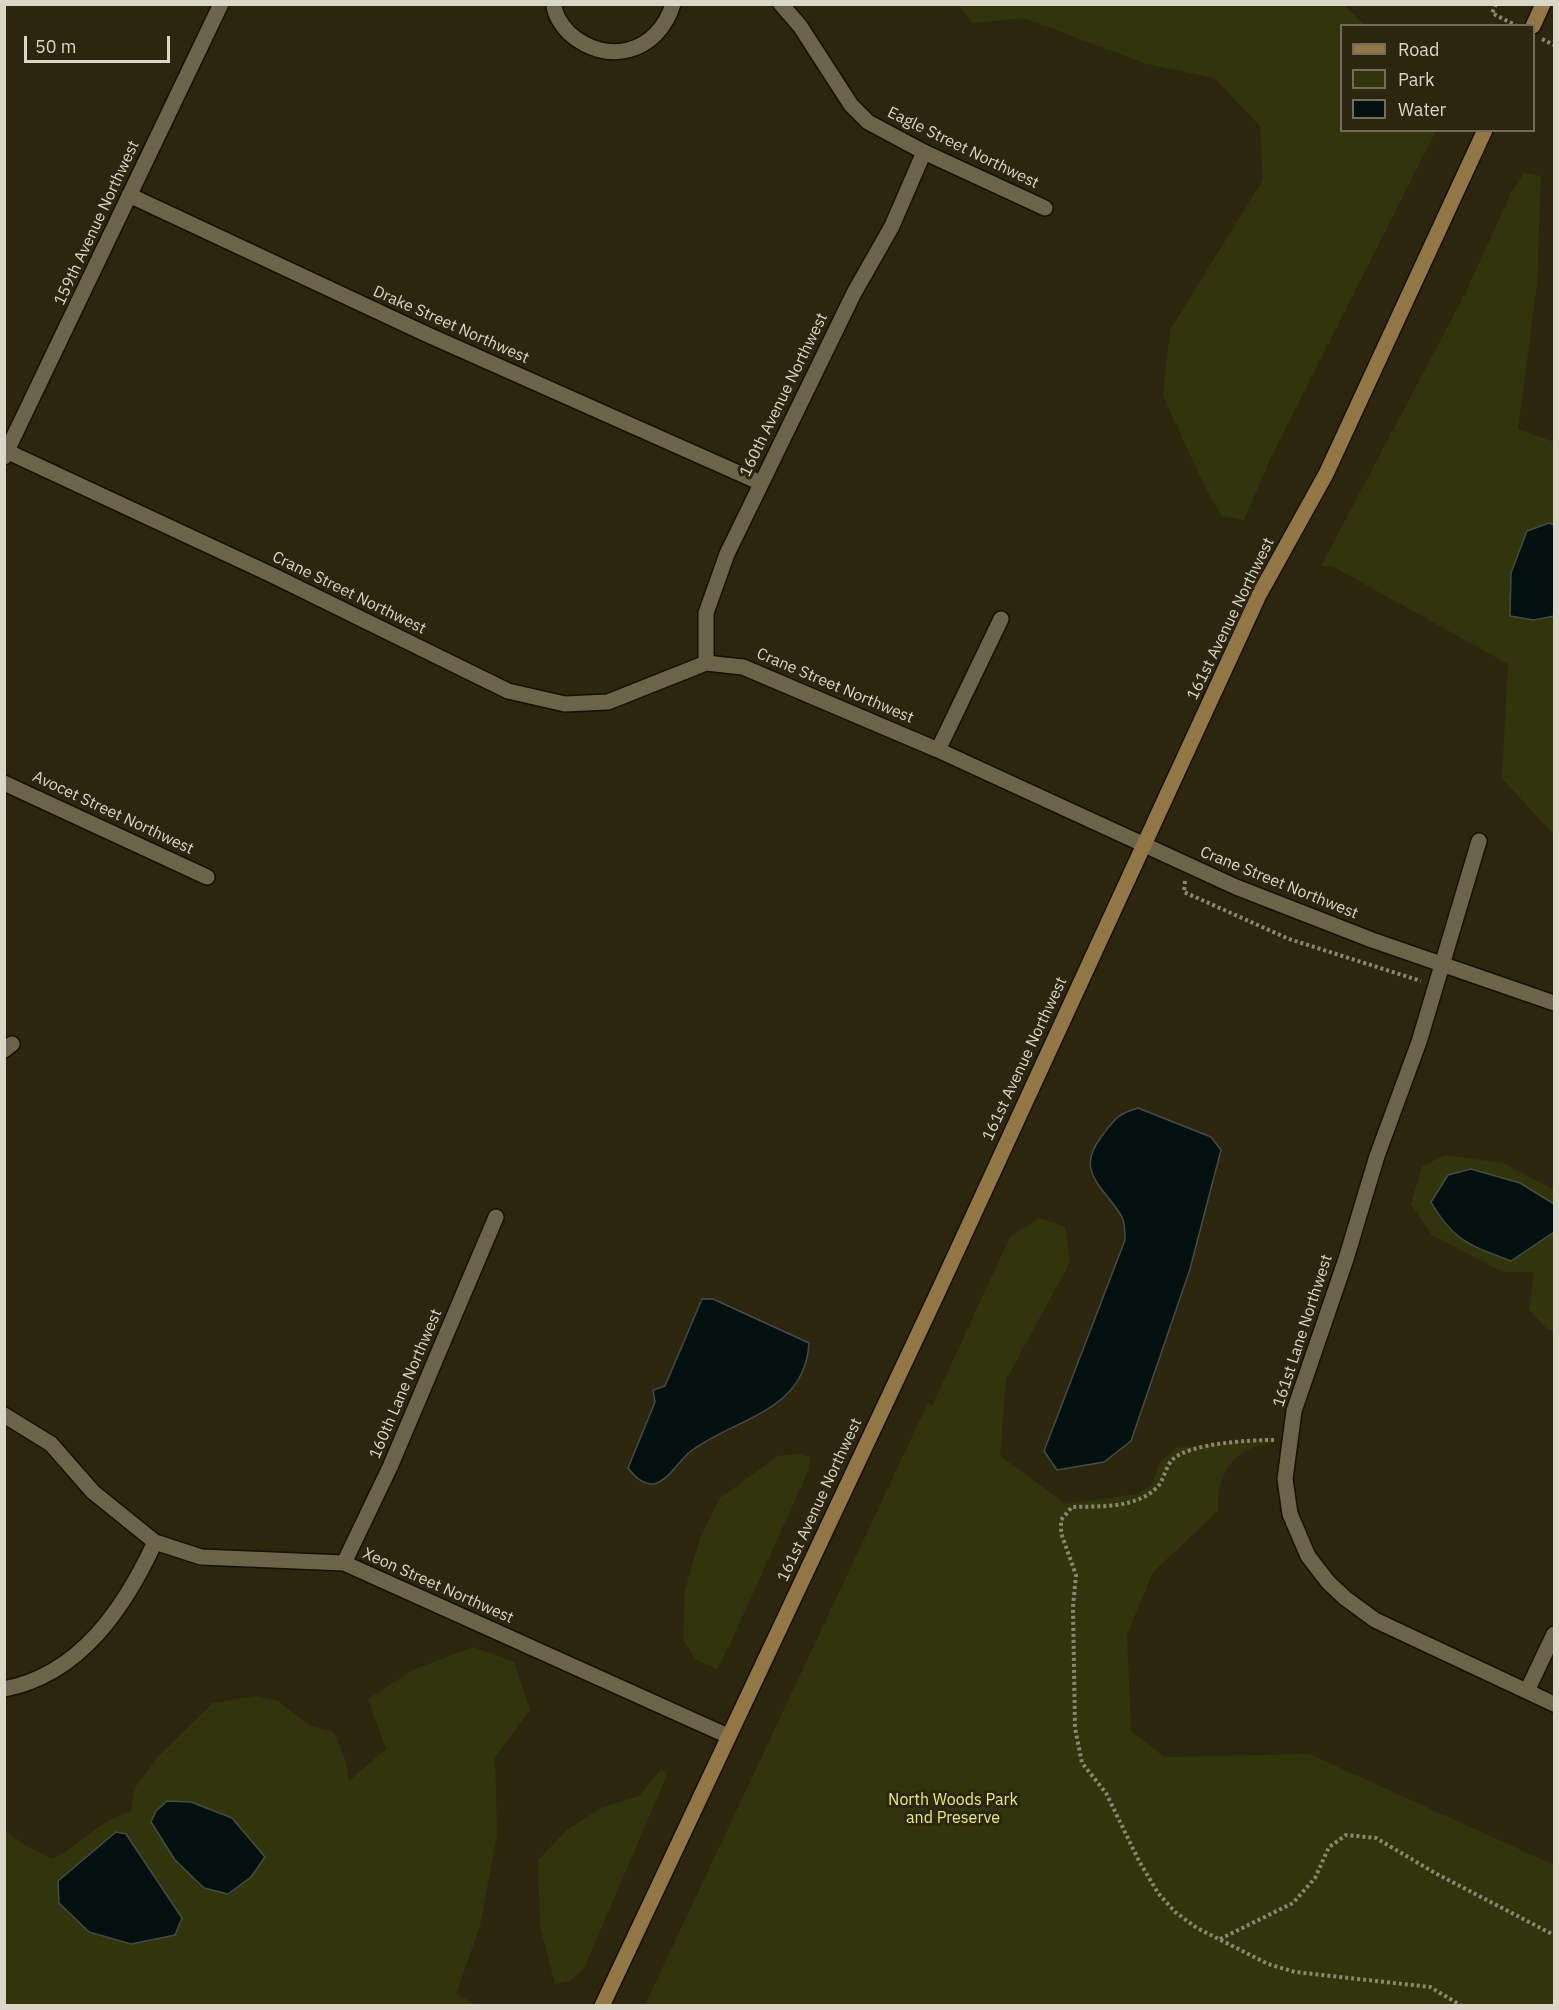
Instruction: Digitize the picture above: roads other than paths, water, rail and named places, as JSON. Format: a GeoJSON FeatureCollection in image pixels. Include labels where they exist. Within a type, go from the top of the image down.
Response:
{"type":"FeatureCollection","features":[{"type":"Feature","properties":{"kind":"main road"},"geometry":{"type":"LineString","coordinates":[[1534,24],[1543,4]]}},
{"type":"Feature","properties":{"kind":"main road","name":"161st Avenue Northwest"},"geometry":{"type":"LineString","coordinates":[[602,2006],[929,1312],[1259,595],[1326,474],[1484,132]]}},
{"type":"Feature","properties":{"kind":"street","name":"159th Avenue Northwest"},"geometry":{"type":"LineString","coordinates":[[6,453],[220,4]]}},
{"type":"Feature","properties":{"kind":"street"},"geometry":{"type":"LineString","coordinates":[[554,4],[564,28],[577,40],[600,50],[613,52],[637,48],[650,40],[660,32],[673,4]]}},
{"type":"Feature","properties":{"kind":"street","name":"Eagle Street Northwest"},"geometry":{"type":"LineString","coordinates":[[781,4],[800,26],[851,105],[868,122],[924,152],[1045,208]]}},
{"type":"Feature","properties":{"kind":"street","name":"160th Avenue Northwest"},"geometry":{"type":"LineString","coordinates":[[706,663],[706,613],[727,554],[854,293],[892,226],[924,152]]}},
{"type":"Feature","properties":{"kind":"street","name":"Drake Street Northwest"},"geometry":{"type":"LineString","coordinates":[[129,195],[426,334],[761,483]]}},
{"type":"Feature","properties":{"kind":"street","name":"Crane Street Northwest"},"geometry":{"type":"LineString","coordinates":[[6,453],[270,574],[508,691],[565,704],[608,702],[706,663],[743,667],[938,750],[1186,865],[1314,918],[1554,1003]]}},
{"type":"Feature","properties":{"kind":"street"},"geometry":{"type":"LineString","coordinates":[[938,750],[1001,619]]}},
{"type":"Feature","properties":{"kind":"street","name":"Avocet Street Northwest"},"geometry":{"type":"LineString","coordinates":[[4,783],[207,877]]}},
{"type":"Feature","properties":{"kind":"street","name":"161st Lane Northwest"},"geometry":{"type":"LineString","coordinates":[[1479,841],[1434,985],[1419,1042],[1377,1156],[1346,1259],[1294,1411],[1285,1479],[1290,1514],[1308,1556],[1328,1582],[1375,1620],[1554,1704]]}},
{"type":"Feature","properties":{"kind":"street","name":"160th Lane Northwest"},"geometry":{"type":"LineString","coordinates":[[344,1563],[390,1467],[496,1217]]}},
{"type":"Feature","properties":{"kind":"street"},"geometry":{"type":"LineString","coordinates":[[4,1415],[51,1444],[93,1492],[155,1542],[137,1582],[92,1643],[60,1668],[4,1689]]}},
{"type":"Feature","properties":{"kind":"street","name":"Xeon Street Northwest"},"geometry":{"type":"LineString","coordinates":[[155,1542],[201,1557],[253,1557],[344,1563],[728,1736]]}},
{"type":"Feature","properties":{"kind":"street"},"geometry":{"type":"LineString","coordinates":[[1527,1691],[1554,1634]]}},
{"type":"Feature","properties":{"kind":"water"},"geometry":{"type":"Polygon","coordinates":[[[1549,523],[1554,525],[1554,616],[1534,620],[1510,616],[1511,573],[1527,531],[1549,523]]]}},
{"type":"Feature","properties":{"kind":"water"},"geometry":{"type":"Polygon","coordinates":[[[1138,1108],[1211,1137],[1221,1150],[1190,1269],[1131,1441],[1104,1462],[1057,1470],[1044,1451],[1125,1240],[1122,1217],[1095,1179],[1090,1160],[1102,1136],[1114,1121],[1121,1115],[1138,1108]]]}},
{"type":"Feature","properties":{"kind":"water"},"geometry":{"type":"Polygon","coordinates":[[[1471,1169],[1520,1183],[1554,1204],[1554,1232],[1511,1261],[1474,1246],[1456,1234],[1447,1226],[1431,1202],[1448,1175],[1471,1169]]]}},
{"type":"Feature","properties":{"kind":"water"},"geometry":{"type":"Polygon","coordinates":[[[702,1299],[713,1299],[809,1343],[805,1366],[795,1384],[782,1399],[691,1451],[659,1482],[646,1483],[628,1468],[655,1402],[653,1390],[665,1386],[702,1299]]]}},
{"type":"Feature","properties":{"kind":"water"},"geometry":{"type":"Polygon","coordinates":[[[167,1801],[191,1802],[232,1818],[265,1857],[251,1877],[228,1894],[204,1888],[175,1860],[151,1822],[156,1811],[167,1801]]]}},
{"type":"Feature","properties":{"kind":"water"},"geometry":{"type":"Polygon","coordinates":[[[116,1832],[126,1834],[182,1918],[175,1935],[131,1944],[89,1932],[59,1903],[58,1881],[116,1832]]]}},
{"type":"Feature","properties":{"kind":"park label","name":"North Woods Park and Preserve"},"geometry":{"type":"Point","coordinates":[953,1809]}}]}
